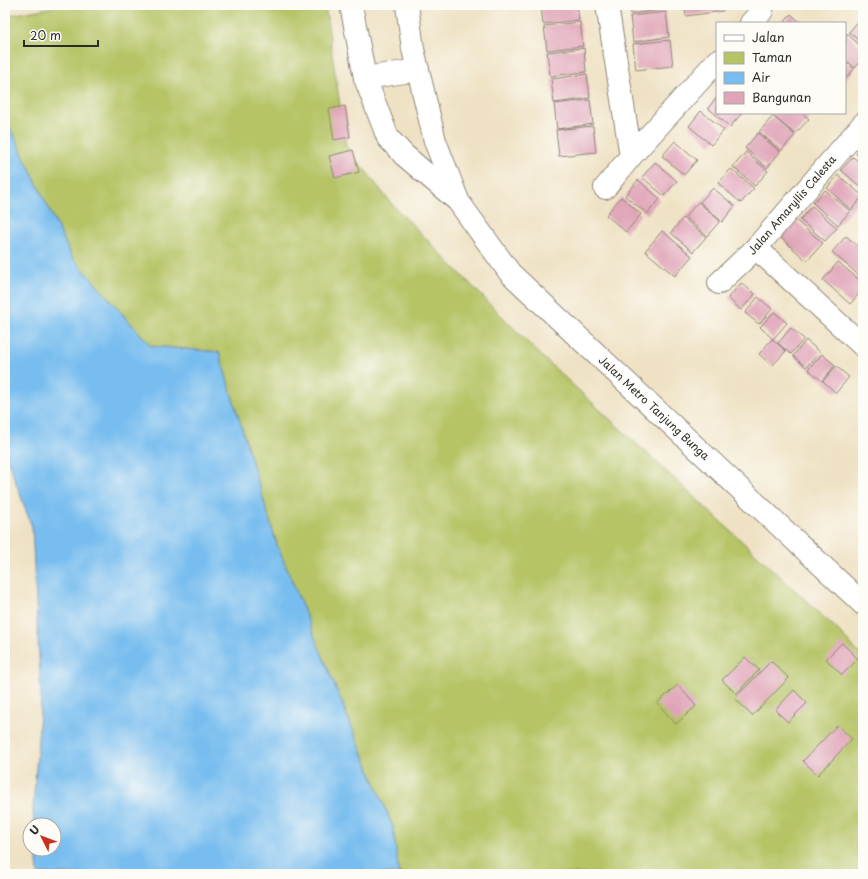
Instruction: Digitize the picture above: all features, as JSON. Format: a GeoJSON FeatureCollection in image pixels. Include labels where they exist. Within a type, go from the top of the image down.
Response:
{"type":"FeatureCollection","features":[{"type":"Feature","properties":{"kind":"main road","name":"Jalan Metro Tanjung Bunga"},"geometry":{"type":"LineString","coordinates":[[351,5],[365,78],[388,138],[404,155],[458,201],[510,273],[863,604]]}},
{"type":"Feature","properties":{"kind":"main road","name":"Jalan Metro Tanjung Bunga"},"geometry":{"type":"LineString","coordinates":[[408,5],[413,50],[435,141],[458,201]]}},
{"type":"Feature","properties":{"kind":"main road"},"geometry":{"type":"LineString","coordinates":[[607,5],[631,156]]}},
{"type":"Feature","properties":{"kind":"main road"},"geometry":{"type":"LineString","coordinates":[[605,188],[631,156],[716,62]]}},
{"type":"Feature","properties":{"kind":"main road"},"geometry":{"type":"LineString","coordinates":[[365,78],[418,70]]}},
{"type":"Feature","properties":{"kind":"main road","name":"Jalan Amaryllis Calesta"},"geometry":{"type":"LineString","coordinates":[[719,284],[756,248],[863,124]]}},
{"type":"Feature","properties":{"kind":"main road"},"geometry":{"type":"LineString","coordinates":[[756,248],[863,345]]}},
{"type":"Feature","properties":{"kind":"green space"},"geometry":{"type":"Polygon","coordinates":[[[65,5],[325,5],[346,146],[390,202],[535,350],[839,631],[863,658],[863,874],[399,874],[393,827],[277,545],[219,352],[151,346],[72,257],[5,117],[5,16],[65,5]]]}},
{"type":"Feature","properties":{"kind":"water"},"geometry":{"type":"Polygon","coordinates":[[[5,117],[72,257],[151,346],[219,352],[277,545],[393,827],[399,874],[38,874],[37,857],[62,857],[62,817],[33,817],[41,697],[32,527],[5,453],[5,117]]]}},
{"type":"Feature","properties":{"kind":"building"},"geometry":{"type":"Polygon","coordinates":[[[541,5],[577,5],[579,20],[543,24],[541,5]]]}},
{"type":"Feature","properties":{"kind":"building"},"geometry":{"type":"Polygon","coordinates":[[[630,5],[667,5],[668,9],[631,14],[630,5]]]}},
{"type":"Feature","properties":{"kind":"building"},"geometry":{"type":"Polygon","coordinates":[[[684,5],[722,5],[723,11],[686,16],[684,5]]]}},
{"type":"Feature","properties":{"kind":"building"},"geometry":{"type":"Polygon","coordinates":[[[666,12],[669,37],[633,42],[630,16],[666,12]]]}},
{"type":"Feature","properties":{"kind":"building"},"geometry":{"type":"Polygon","coordinates":[[[791,14],[800,22],[785,22],[791,14]]]}},
{"type":"Feature","properties":{"kind":"building"},"geometry":{"type":"Polygon","coordinates":[[[862,17],[863,18],[863,44],[849,32],[862,17]]]}},
{"type":"Feature","properties":{"kind":"building"},"geometry":{"type":"Polygon","coordinates":[[[580,22],[583,46],[547,50],[544,26],[580,22]]]}},
{"type":"Feature","properties":{"kind":"building"},"geometry":{"type":"Polygon","coordinates":[[[846,33],[863,48],[863,59],[855,68],[846,60],[846,33]]]}},
{"type":"Feature","properties":{"kind":"building"},"geometry":{"type":"Polygon","coordinates":[[[670,40],[673,66],[636,70],[633,44],[670,40]]]}},
{"type":"Feature","properties":{"kind":"building"},"geometry":{"type":"Polygon","coordinates":[[[584,48],[586,72],[550,76],[547,52],[584,48]]]}},
{"type":"Feature","properties":{"kind":"building"},"geometry":{"type":"Polygon","coordinates":[[[846,63],[854,69],[846,79],[846,63]]]}},
{"type":"Feature","properties":{"kind":"building"},"geometry":{"type":"Polygon","coordinates":[[[587,74],[590,98],[554,103],[551,79],[587,74]]]}},
{"type":"Feature","properties":{"kind":"building"},"geometry":{"type":"Polygon","coordinates":[[[716,98],[716,114],[741,114],[730,127],[708,108],[716,98]]]}},
{"type":"Feature","properties":{"kind":"building"},"geometry":{"type":"Polygon","coordinates":[[[590,100],[593,124],[557,129],[554,104],[590,100]]]}},
{"type":"Feature","properties":{"kind":"building"},"geometry":{"type":"Polygon","coordinates":[[[345,106],[350,137],[334,140],[329,109],[345,106]]]}},
{"type":"Feature","properties":{"kind":"building"},"geometry":{"type":"Polygon","coordinates":[[[701,111],[724,130],[711,145],[689,126],[701,111]]]}},
{"type":"Feature","properties":{"kind":"building"},"geometry":{"type":"Polygon","coordinates":[[[775,114],[803,114],[809,119],[795,134],[773,116],[775,114]]]}},
{"type":"Feature","properties":{"kind":"building"},"geometry":{"type":"Polygon","coordinates":[[[773,116],[795,135],[781,151],[759,132],[773,116]]]}},
{"type":"Feature","properties":{"kind":"building"},"geometry":{"type":"Polygon","coordinates":[[[593,126],[596,152],[559,156],[556,130],[593,126]]]}},
{"type":"Feature","properties":{"kind":"building"},"geometry":{"type":"Polygon","coordinates":[[[758,133],[780,152],[767,168],[745,148],[758,133]]]}},
{"type":"Feature","properties":{"kind":"building"},"geometry":{"type":"Polygon","coordinates":[[[675,141],[697,160],[684,175],[662,156],[675,141]]]}},
{"type":"Feature","properties":{"kind":"building"},"geometry":{"type":"Polygon","coordinates":[[[863,146],[863,160],[856,154],[863,146]]]}},
{"type":"Feature","properties":{"kind":"building"},"geometry":{"type":"Polygon","coordinates":[[[353,150],[359,172],[335,178],[329,156],[353,150]]]}},
{"type":"Feature","properties":{"kind":"building"},"geometry":{"type":"Polygon","coordinates":[[[746,152],[768,171],[755,186],[733,167],[746,152]]]}},
{"type":"Feature","properties":{"kind":"building"},"geometry":{"type":"Polygon","coordinates":[[[853,157],[863,165],[863,189],[841,170],[853,157]]]}},
{"type":"Feature","properties":{"kind":"building"},"geometry":{"type":"Polygon","coordinates":[[[655,162],[677,181],[664,196],[642,177],[655,162]]]}},
{"type":"Feature","properties":{"kind":"building"},"geometry":{"type":"Polygon","coordinates":[[[731,169],[754,188],[741,203],[718,183],[731,169]]]}},
{"type":"Feature","properties":{"kind":"building"},"geometry":{"type":"Polygon","coordinates":[[[838,175],[863,196],[851,210],[827,188],[838,175]]]}},
{"type":"Feature","properties":{"kind":"building"},"geometry":{"type":"Polygon","coordinates":[[[638,180],[660,199],[647,214],[625,196],[638,180]]]}},
{"type":"Feature","properties":{"kind":"building"},"geometry":{"type":"Polygon","coordinates":[[[713,188],[735,206],[722,222],[700,202],[713,188]]]}},
{"type":"Feature","properties":{"kind":"building"},"geometry":{"type":"Polygon","coordinates":[[[825,190],[850,211],[838,225],[813,203],[825,190]]]}},
{"type":"Feature","properties":{"kind":"building"},"geometry":{"type":"Polygon","coordinates":[[[621,197],[641,214],[626,232],[606,215],[621,197]]]}},
{"type":"Feature","properties":{"kind":"building"},"geometry":{"type":"Polygon","coordinates":[[[698,202],[720,221],[707,236],[685,217],[698,202]]]}},
{"type":"Feature","properties":{"kind":"building"},"geometry":{"type":"Polygon","coordinates":[[[812,206],[837,228],[825,241],[800,220],[812,206]]]}},
{"type":"Feature","properties":{"kind":"building"},"geometry":{"type":"Polygon","coordinates":[[[683,218],[706,237],[693,252],[671,233],[683,218]]]}},
{"type":"Feature","properties":{"kind":"building"},"geometry":{"type":"Polygon","coordinates":[[[795,220],[823,243],[807,261],[780,237],[795,220]]]}},
{"type":"Feature","properties":{"kind":"building"},"geometry":{"type":"Polygon","coordinates":[[[662,231],[692,256],[675,276],[645,251],[662,231]]]}},
{"type":"Feature","properties":{"kind":"building"},"geometry":{"type":"Polygon","coordinates":[[[846,236],[863,250],[863,279],[832,252],[846,236]]]}},
{"type":"Feature","properties":{"kind":"building"},"geometry":{"type":"Polygon","coordinates":[[[838,262],[863,283],[863,289],[850,304],[823,280],[838,262]]]}},
{"type":"Feature","properties":{"kind":"building"},"geometry":{"type":"Polygon","coordinates":[[[741,283],[755,294],[741,310],[728,298],[741,283]]]}},
{"type":"Feature","properties":{"kind":"building"},"geometry":{"type":"Polygon","coordinates":[[[758,297],[772,309],[759,324],[745,313],[758,297]]]}},
{"type":"Feature","properties":{"kind":"building"},"geometry":{"type":"Polygon","coordinates":[[[774,312],[787,323],[773,339],[760,327],[774,312]]]}},
{"type":"Feature","properties":{"kind":"building"},"geometry":{"type":"Polygon","coordinates":[[[791,328],[804,339],[791,354],[778,343],[791,328]]]}},
{"type":"Feature","properties":{"kind":"building"},"geometry":{"type":"Polygon","coordinates":[[[772,339],[786,351],[772,366],[759,354],[772,339]]]}},
{"type":"Feature","properties":{"kind":"building"},"geometry":{"type":"Polygon","coordinates":[[[806,340],[820,352],[806,367],[793,356],[806,340]]]}},
{"type":"Feature","properties":{"kind":"building"},"geometry":{"type":"Polygon","coordinates":[[[822,354],[835,365],[822,381],[808,369],[822,354]]]}},
{"type":"Feature","properties":{"kind":"building"},"geometry":{"type":"Polygon","coordinates":[[[836,366],[849,377],[836,393],[823,381],[836,366]]]}},
{"type":"Feature","properties":{"kind":"building"},"geometry":{"type":"Polygon","coordinates":[[[842,643],[858,659],[842,675],[826,659],[842,643]]]}},
{"type":"Feature","properties":{"kind":"building"},"geometry":{"type":"Polygon","coordinates":[[[745,657],[759,670],[736,694],[722,680],[745,657]]]}},
{"type":"Feature","properties":{"kind":"building"},"geometry":{"type":"Polygon","coordinates":[[[771,661],[789,678],[752,716],[735,698],[771,661]]]}},
{"type":"Feature","properties":{"kind":"building"},"geometry":{"type":"Polygon","coordinates":[[[678,685],[696,706],[676,724],[657,703],[678,685]]]}},
{"type":"Feature","properties":{"kind":"building"},"geometry":{"type":"Polygon","coordinates":[[[794,690],[807,703],[788,722],[775,710],[794,690]]]}},
{"type":"Feature","properties":{"kind":"building"},"geometry":{"type":"Polygon","coordinates":[[[837,725],[852,739],[818,775],[803,761],[837,725]]]}}]}
